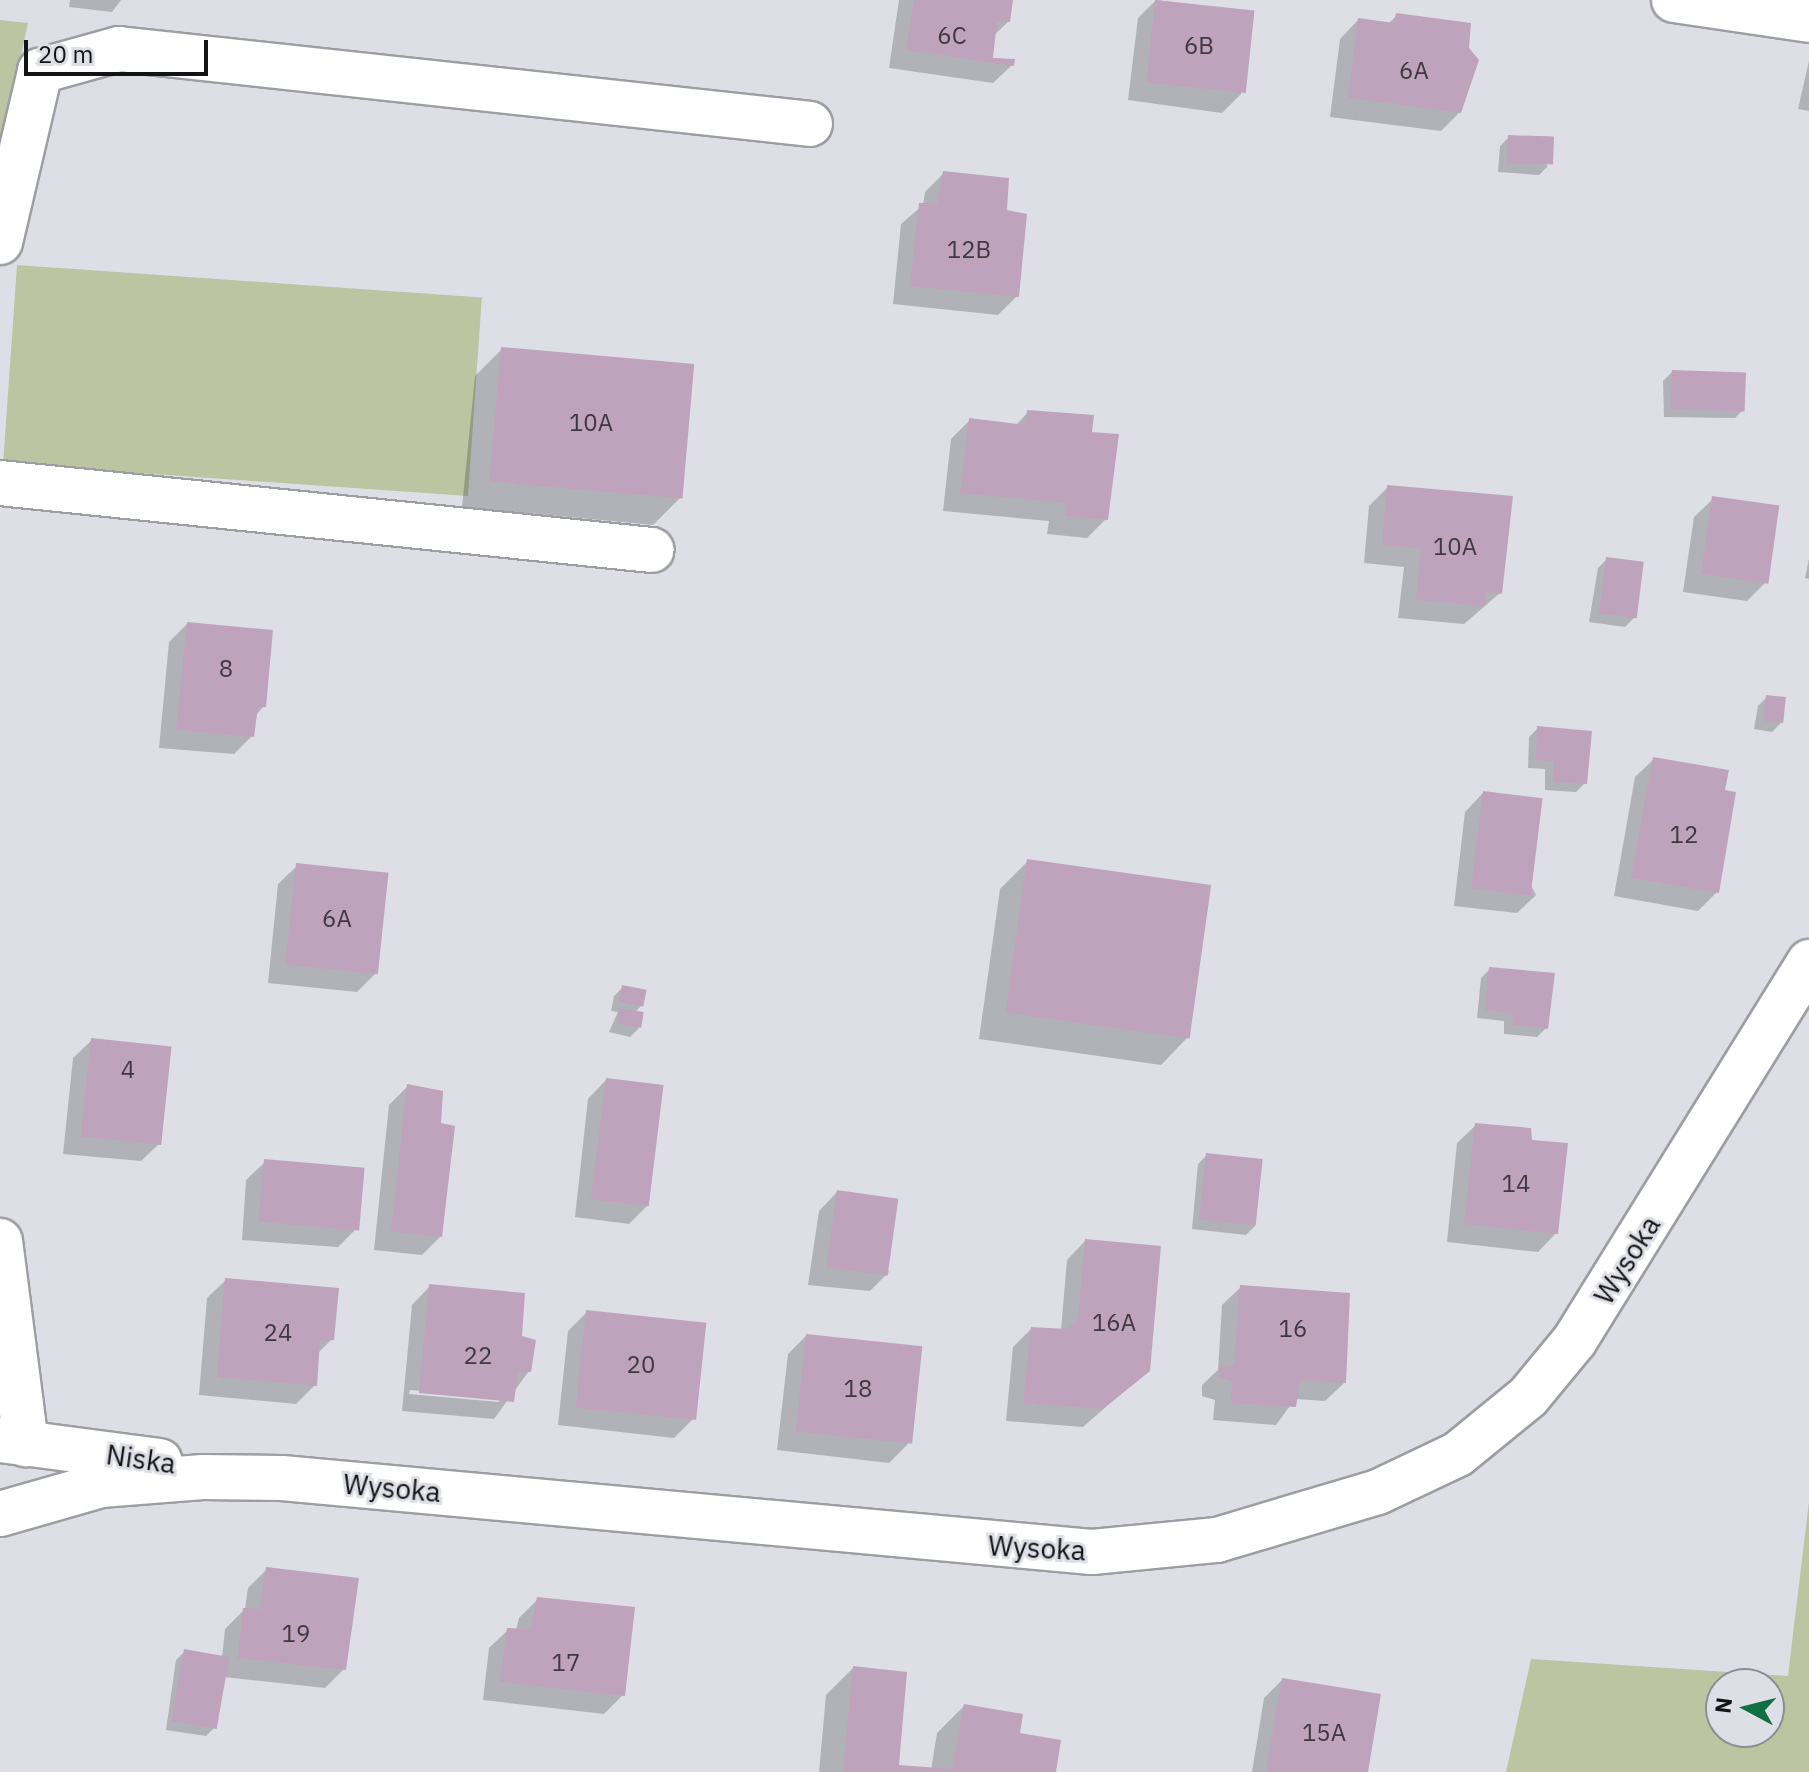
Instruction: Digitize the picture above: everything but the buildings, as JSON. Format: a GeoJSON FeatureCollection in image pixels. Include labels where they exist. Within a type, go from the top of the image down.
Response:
{"type":"FeatureCollection","features":[{"type":"Feature","properties":{"kind":"street"},"geometry":{"type":"LineString","coordinates":[[1674,0],[1809,20]]}},
{"type":"Feature","properties":{"kind":"street"},"geometry":{"type":"LineString","coordinates":[[0,242],[40,71],[119,49],[810,124]]}},
{"type":"Feature","properties":{"kind":"street"},"geometry":{"type":"LineString","coordinates":[[0,483],[652,550]]}},
{"type":"Feature","properties":{"kind":"street","name":"Wysoka"},"geometry":{"type":"LineString","coordinates":[[0,1514],[101,1485],[203,1477],[282,1478],[1092,1552],[1217,1540],[1378,1492],[1458,1454],[1528,1397],[1575,1340],[1809,962]]}},
{"type":"Feature","properties":{"kind":"street"},"geometry":{"type":"LineString","coordinates":[[0,1241],[13,1442]]}},
{"type":"Feature","properties":{"kind":"street","name":"Niska"},"geometry":{"type":"LineString","coordinates":[[13,1442],[282,1478]]}},
{"type":"Feature","properties":{"kind":"green space"},"geometry":{"type":"Polygon","coordinates":[[[0,20],[28,23],[0,152],[0,20]]]}},
{"type":"Feature","properties":{"kind":"green space"},"geometry":{"type":"Polygon","coordinates":[[[17,265],[482,298],[468,496],[3,464],[17,265]]]}},
{"type":"Feature","properties":{"kind":"green space"},"geometry":{"type":"Polygon","coordinates":[[[1809,1501],[1809,1772],[1506,1772],[1531,1659],[1705,1671],[1705,1748],[1785,1748],[1785,1676],[1788,1676],[1809,1501]]]}}]}
